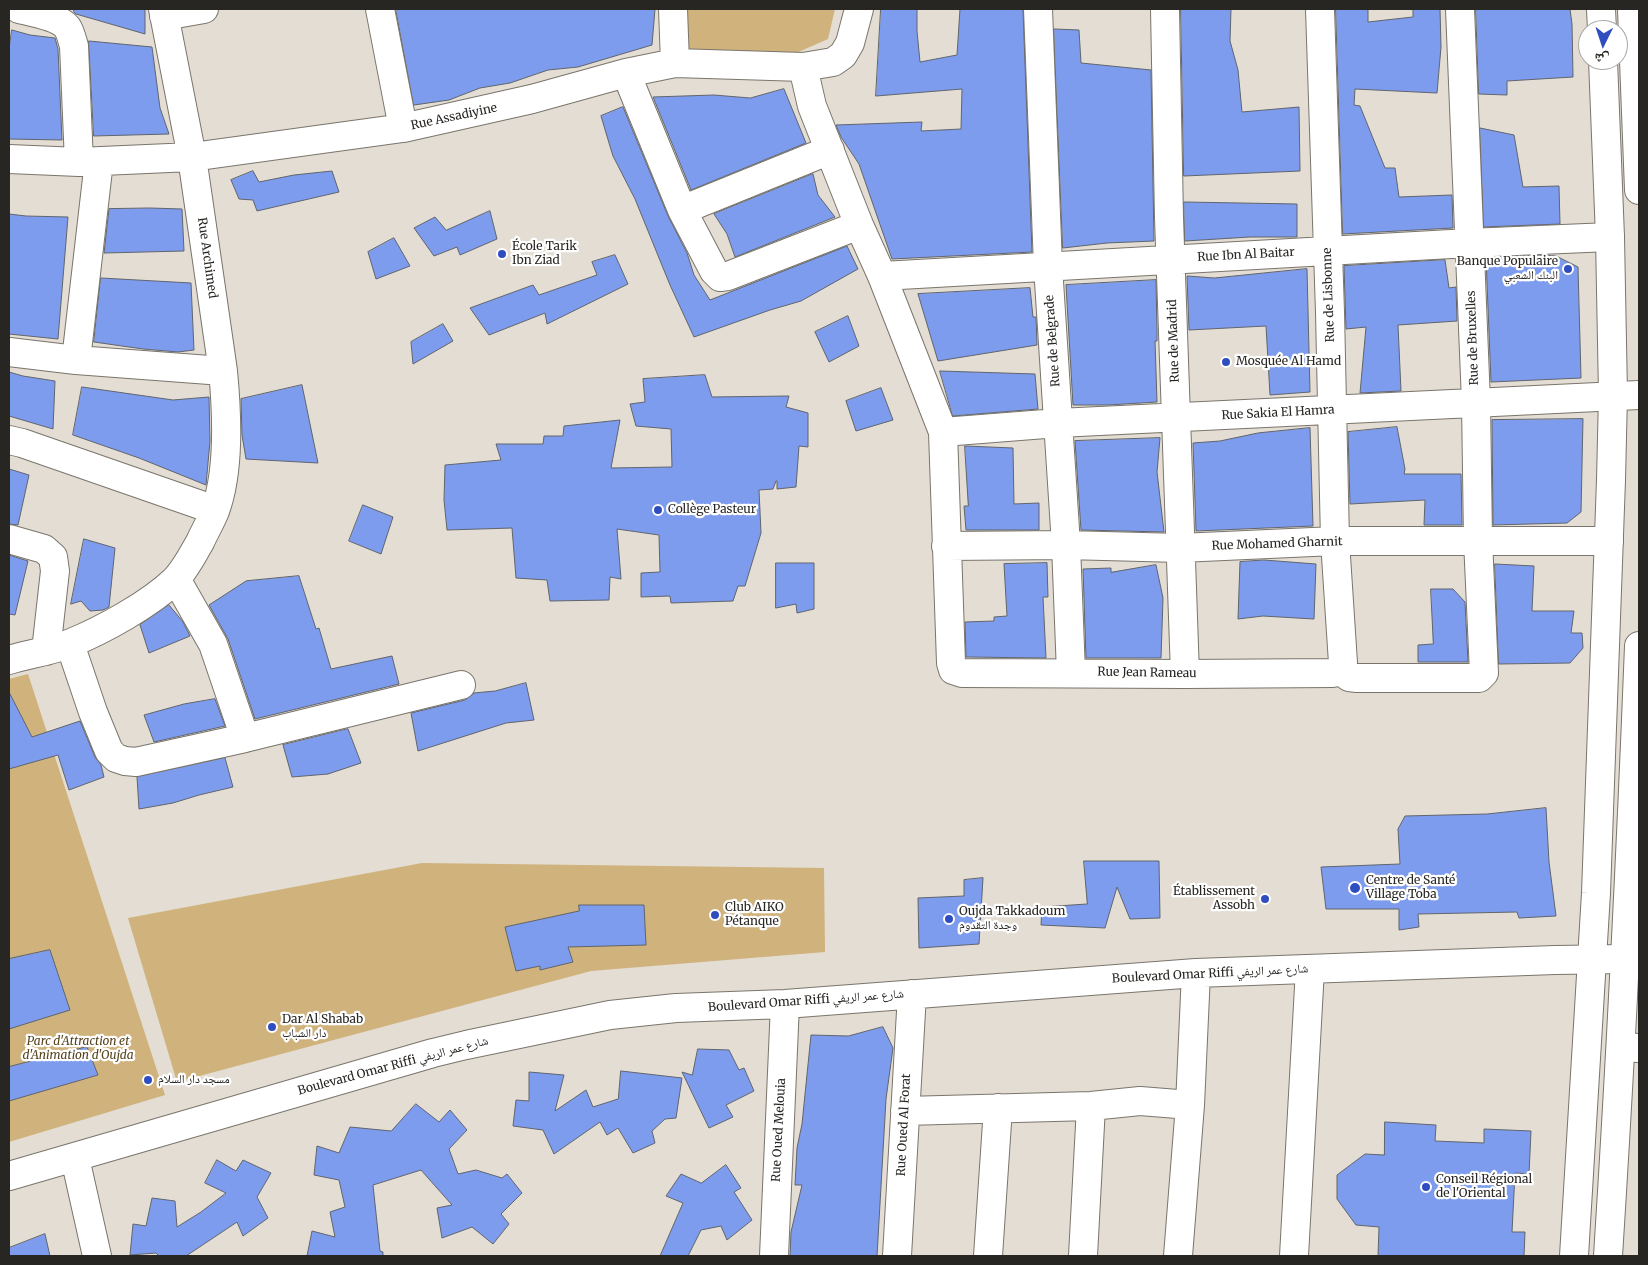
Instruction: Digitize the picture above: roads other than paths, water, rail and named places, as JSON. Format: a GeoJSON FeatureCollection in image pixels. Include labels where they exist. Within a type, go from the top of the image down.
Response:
{"type":"FeatureCollection","features":[{"type":"Feature","properties":{"kind":"street"},"geometry":{"type":"LineString","coordinates":[[19,9],[46,16],[66,25],[74,46],[89,161],[76,360]]}},
{"type":"Feature","properties":{"kind":"street"},"geometry":{"type":"LineString","coordinates":[[164,13],[204,9]]}},
{"type":"Feature","properties":{"kind":"street"},"geometry":{"type":"LineString","coordinates":[[380,9],[403,128]]}},
{"type":"Feature","properties":{"kind":"street"},"geometry":{"type":"LineString","coordinates":[[673,9],[675,63]]}},
{"type":"Feature","properties":{"kind":"street","name":"Rue Assadiyine"},"geometry":{"type":"LineString","coordinates":[[9,159],[89,161],[192,157],[403,128],[532,99],[626,73],[675,63],[803,67],[833,62],[843,54],[850,43],[859,9]]}},
{"type":"Feature","properties":{"kind":"street","name":"Rue de Belgrade"},"geometry":{"type":"LineString","coordinates":[[1038,9],[1048,266],[1066,545],[1071,673]]}},
{"type":"Feature","properties":{"kind":"street","name":"Rue de Madrid"},"geometry":{"type":"LineString","coordinates":[[1165,9],[1168,180],[1185,674]]}},
{"type":"Feature","properties":{"kind":"street","name":"Rue de Lisbonne"},"geometry":{"type":"LineString","coordinates":[[1320,9],[1333,410],[1335,541],[1343,663],[1341,671]]}},
{"type":"Feature","properties":{"kind":"street","name":"Rue de Bruxelles"},"geometry":{"type":"LineString","coordinates":[[1341,671],[1349,677],[1358,678],[1479,678],[1484,673],[1478,540],[1476,402],[1460,9]]}},
{"type":"Feature","properties":{"kind":"street"},"geometry":{"type":"LineString","coordinates":[[1632,9],[1639,190]]}},
{"type":"Feature","properties":{"kind":"street","name":"Rue Archimed"},"geometry":{"type":"LineString","coordinates":[[32,651],[113,622],[151,599],[176,579],[194,553],[215,510],[222,480],[226,439],[226,402],[223,371],[192,157],[164,13]]}},
{"type":"Feature","properties":{"kind":"street"},"geometry":{"type":"LineString","coordinates":[[803,67],[812,106],[859,225],[882,276],[943,432],[946,546]]}},
{"type":"Feature","properties":{"kind":"street"},"geometry":{"type":"LineString","coordinates":[[1574,1256],[1591,1000],[1591,959],[1596,893],[1608,541],[1626,395],[1610,237],[1603,70]]}},
{"type":"Feature","properties":{"kind":"street"},"geometry":{"type":"LineString","coordinates":[[626,73],[682,210],[714,271],[720,277],[728,276],[859,225]]}},
{"type":"Feature","properties":{"kind":"street"},"geometry":{"type":"LineString","coordinates":[[682,210],[830,150]]}},
{"type":"Feature","properties":{"kind":"street","name":"Rue Ibn Al Baitar"},"geometry":{"type":"LineString","coordinates":[[882,276],[1327,252],[1469,242],[1610,237]]}},
{"type":"Feature","properties":{"kind":"street"},"geometry":{"type":"LineString","coordinates":[[9,352],[76,360],[223,371]]}},
{"type":"Feature","properties":{"kind":"street","name":"Rue Sakia El Hamra"},"geometry":{"type":"LineString","coordinates":[[943,432],[1058,424],[1626,395]]}},
{"type":"Feature","properties":{"kind":"street"},"geometry":{"type":"LineString","coordinates":[[9,440],[215,510]]}},
{"type":"Feature","properties":{"kind":"street"},"geometry":{"type":"LineString","coordinates":[[9,540],[44,549],[53,557],[55,571],[32,651],[93,712],[109,751],[116,758],[125,761],[136,762],[246,738],[462,686]]}},
{"type":"Feature","properties":{"kind":"street","name":"Rue Mohamed Gharnit"},"geometry":{"type":"LineString","coordinates":[[946,546],[1066,545],[1180,548],[1335,541],[1608,541]]}},
{"type":"Feature","properties":{"kind":"street","name":"Rue Jean Rameau"},"geometry":{"type":"LineString","coordinates":[[946,546],[951,663],[953,670],[962,673],[1185,674],[1333,673],[1341,671]]}},
{"type":"Feature","properties":{"kind":"street"},"geometry":{"type":"LineString","coordinates":[[176,579],[213,644],[246,738]]}},
{"type":"Feature","properties":{"kind":"street"},"geometry":{"type":"LineString","coordinates":[[1608,1256],[1630,1048],[1625,959],[1632,930],[1639,646]]}},
{"type":"Feature","properties":{"kind":"street","name":"Boulevard Omar Riffi شارع عمر الريفي"},"geometry":{"type":"LineString","coordinates":[[9,1176],[433,1053],[476,1042],[610,1015],[676,1008],[785,1004],[1196,974],[1625,959]]}},
{"type":"Feature","properties":{"kind":"street"},"geometry":{"type":"LineString","coordinates":[[1294,1256],[1310,969]]}},
{"type":"Feature","properties":{"kind":"street"},"geometry":{"type":"LineString","coordinates":[[1178,1256],[1190,1105],[1196,974]]}},
{"type":"Feature","properties":{"kind":"street","name":"Rue Oued Al Forat"},"geometry":{"type":"LineString","coordinates":[[897,1256],[912,994]]}},
{"type":"Feature","properties":{"kind":"street","name":"Rue Oued Melouia"},"geometry":{"type":"LineString","coordinates":[[774,1256],[785,1004]]}},
{"type":"Feature","properties":{"kind":"street"},"geometry":{"type":"LineString","coordinates":[[905,1111],[1091,1106],[1140,1101],[1190,1105]]}},
{"type":"Feature","properties":{"kind":"street"},"geometry":{"type":"LineString","coordinates":[[1083,1256],[1091,1106]]}},
{"type":"Feature","properties":{"kind":"street"},"geometry":{"type":"LineString","coordinates":[[988,1256],[998,1108]]}},
{"type":"Feature","properties":{"kind":"street"},"geometry":{"type":"LineString","coordinates":[[75,1158],[97,1256]]}},
{"type":"Feature","properties":{"kind":"place","name":"École Tarik Ibn Ziad"},"geometry":{"type":"Point","coordinates":[502,254]}},
{"type":"Feature","properties":{"kind":"place","name":"Banque Populaire البنك الشعبي"},"geometry":{"type":"Point","coordinates":[1568,269]}},
{"type":"Feature","properties":{"kind":"place","name":"Mosquée Al Hamd"},"geometry":{"type":"Point","coordinates":[1226,362]}},
{"type":"Feature","properties":{"kind":"place","name":"Collège Pasteur"},"geometry":{"type":"Point","coordinates":[658,510]}},
{"type":"Feature","properties":{"kind":"place","name":"Centre de Santé Village Toba"},"geometry":{"type":"Point","coordinates":[1355,888]}},
{"type":"Feature","properties":{"kind":"place","name":"Établissement Assobh"},"geometry":{"type":"Point","coordinates":[1265,899]}},
{"type":"Feature","properties":{"kind":"place","name":"Club AIKO Pétanque"},"geometry":{"type":"Point","coordinates":[715,915]}},
{"type":"Feature","properties":{"kind":"place","name":"Oujda Takkadoum وجدة التقدوم"},"geometry":{"type":"Point","coordinates":[949,919]}},
{"type":"Feature","properties":{"kind":"place","name":"Dar Al Shabab دار الشباب"},"geometry":{"type":"Point","coordinates":[272,1027]}},
{"type":"Feature","properties":{"kind":"place","name":"مسجد دار السلام"},"geometry":{"type":"Point","coordinates":[148,1080]}},
{"type":"Feature","properties":{"kind":"place","name":"Conseil Régional de l'Oriental"},"geometry":{"type":"Point","coordinates":[1426,1187]}},
{"type":"Feature","properties":{"kind":"park label","name":"Parc d'Attraction et d'Animation d'Oujda"},"geometry":{"type":"Point","coordinates":[78,1049]}}]}
